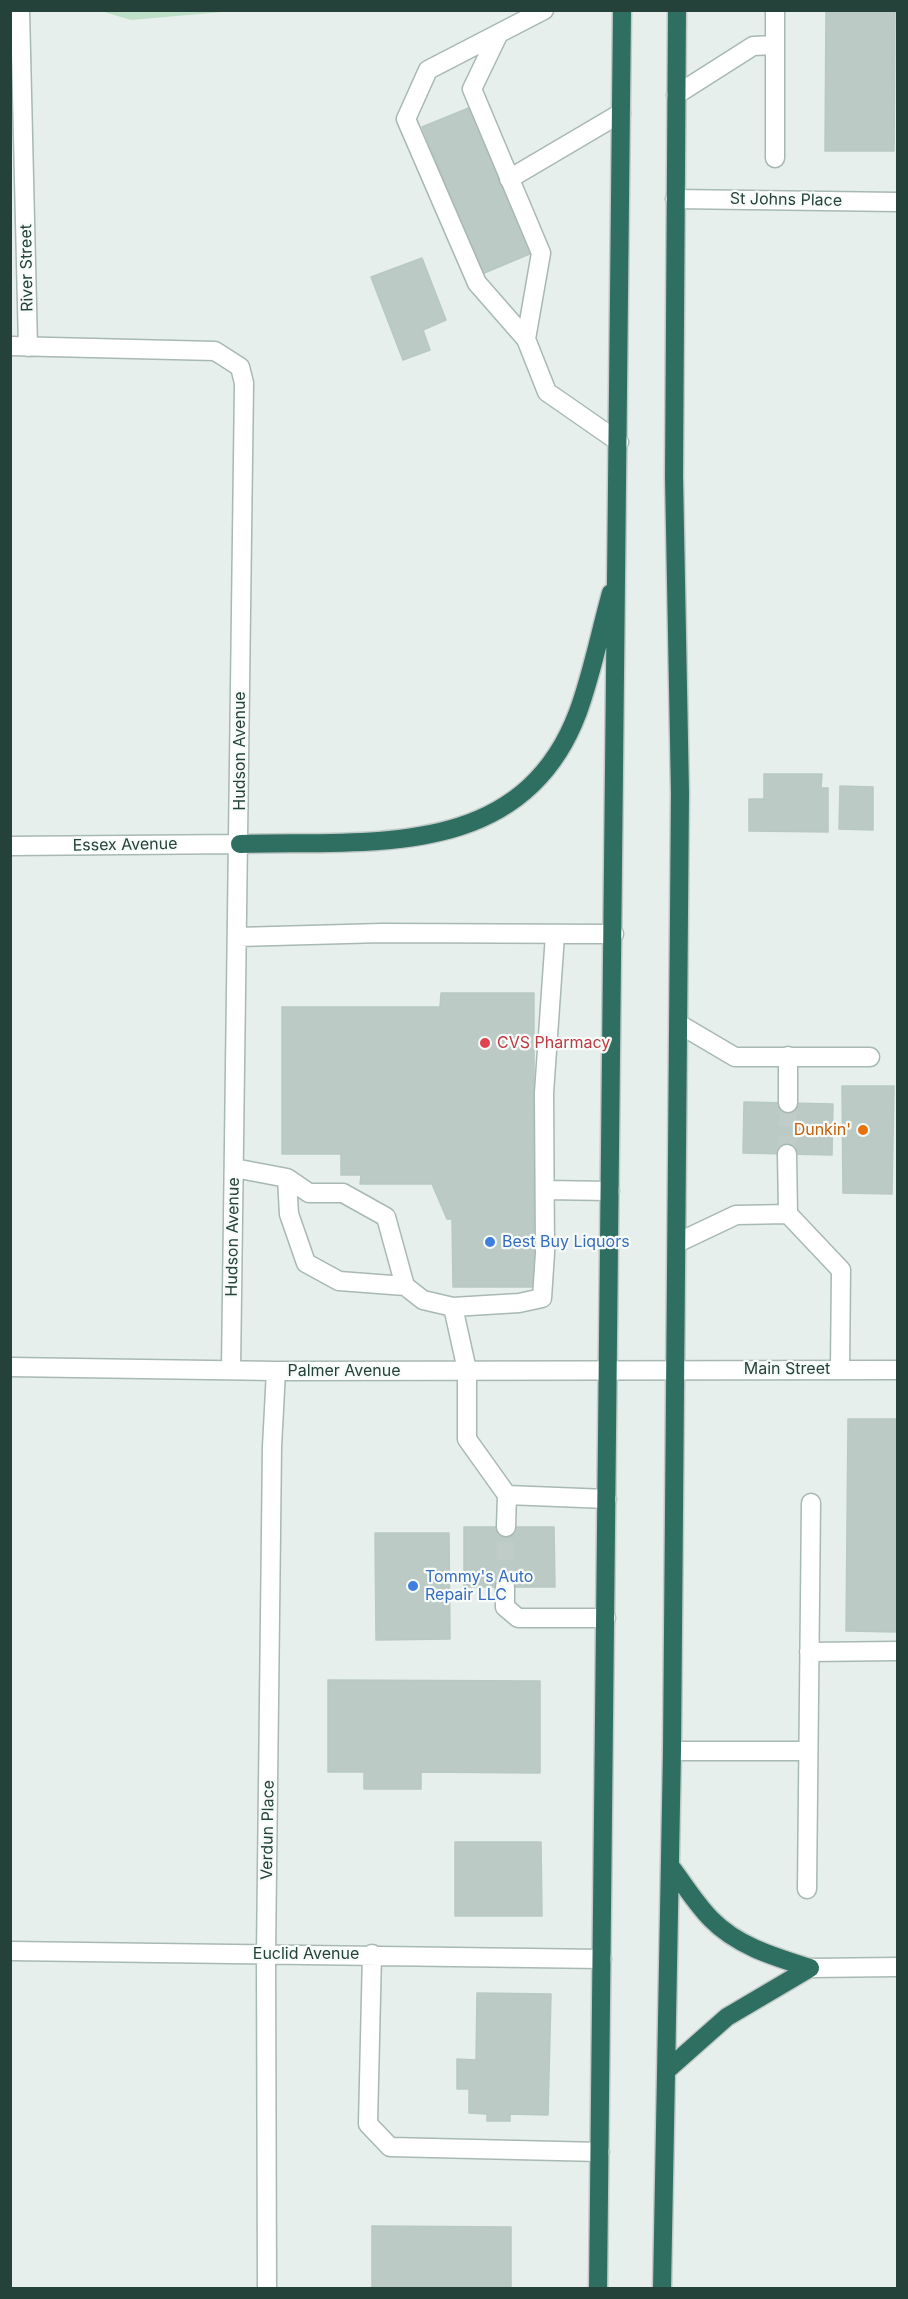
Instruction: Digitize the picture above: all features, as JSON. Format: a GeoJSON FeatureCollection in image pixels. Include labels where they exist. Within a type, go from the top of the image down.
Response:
{"type":"FeatureCollection","features":[{"type":"Feature","properties":{"kind":"highway"},"geometry":{"type":"LineString","coordinates":[[598,2289],[618,568],[622,10]]}},
{"type":"Feature","properties":{"kind":"highway"},"geometry":{"type":"LineString","coordinates":[[663,2289],[671,1867],[679,1024],[680,793],[674,476],[677,10]]}},
{"type":"Feature","properties":{"kind":"highway"},"geometry":{"type":"LineString","coordinates":[[240,844],[418,838],[462,828],[519,796],[551,762],[578,712],[618,568]]}},
{"type":"Feature","properties":{"kind":"highway"},"geometry":{"type":"LineString","coordinates":[[671,1867],[711,1919],[734,1938],[767,1954],[810,1968]]}},
{"type":"Feature","properties":{"kind":"highway"},"geometry":{"type":"LineString","coordinates":[[666,2071],[727,2017],[810,1968]]}},
{"type":"Feature","properties":{"kind":"street","name":"River Street"},"geometry":{"type":"LineString","coordinates":[[19,346],[20,10]]}},
{"type":"Feature","properties":{"kind":"street"},"geometry":{"type":"LineString","coordinates":[[544,10],[428,70],[406,119],[477,283],[526,339],[547,392],[619,442]]}},
{"type":"Feature","properties":{"kind":"street"},"geometry":{"type":"LineString","coordinates":[[775,10],[775,158]]}},
{"type":"Feature","properties":{"kind":"street"},"geometry":{"type":"LineString","coordinates":[[498,34],[472,90],[541,253],[526,339]]}},
{"type":"Feature","properties":{"kind":"street"},"geometry":{"type":"LineString","coordinates":[[676,95],[753,46],[775,45]]}},
{"type":"Feature","properties":{"kind":"street"},"geometry":{"type":"LineString","coordinates":[[509,178],[621,113]]}},
{"type":"Feature","properties":{"kind":"street","name":"St Johns Place"},"geometry":{"type":"LineString","coordinates":[[675,199],[897,202]]}},
{"type":"Feature","properties":{"kind":"street","name":"Hudson Avenue"},"geometry":{"type":"LineString","coordinates":[[19,346],[215,351],[240,367],[244,383],[240,844],[231,1370]]}},
{"type":"Feature","properties":{"kind":"street","name":"Essex Avenue"},"geometry":{"type":"LineString","coordinates":[[10,846],[240,844]]}},
{"type":"Feature","properties":{"kind":"street"},"geometry":{"type":"LineString","coordinates":[[238,937],[382,933],[614,934]]}},
{"type":"Feature","properties":{"kind":"street"},"geometry":{"type":"LineString","coordinates":[[287,1178],[289,1214],[306,1263],[339,1281],[405,1286],[423,1300],[453,1307],[519,1303],[542,1298],[545,1190],[544,1093],[555,935]]}},
{"type":"Feature","properties":{"kind":"street"},"geometry":{"type":"LineString","coordinates":[[679,1024],[735,1057],[870,1057]]}},
{"type":"Feature","properties":{"kind":"street"},"geometry":{"type":"LineString","coordinates":[[788,1056],[788,1103]]}},
{"type":"Feature","properties":{"kind":"street"},"geometry":{"type":"LineString","coordinates":[[787,1154],[788,1214],[841,1270],[840,1369]]}},
{"type":"Feature","properties":{"kind":"street"},"geometry":{"type":"LineString","coordinates":[[234,1168],[287,1178],[309,1192],[343,1193],[386,1217],[405,1286]]}},
{"type":"Feature","properties":{"kind":"street"},"geometry":{"type":"LineString","coordinates":[[545,1190],[610,1191]]}},
{"type":"Feature","properties":{"kind":"street"},"geometry":{"type":"LineString","coordinates":[[677,1243],[736,1215],[788,1214]]}},
{"type":"Feature","properties":{"kind":"street"},"geometry":{"type":"LineString","coordinates":[[453,1307],[467,1370],[466,1439],[507,1495],[506,1527]]}},
{"type":"Feature","properties":{"kind":"street","name":"Palmer Avenue"},"geometry":{"type":"LineString","coordinates":[[10,1367],[276,1371],[608,1371],[676,1368]]}},
{"type":"Feature","properties":{"kind":"street","name":"Main Street"},"geometry":{"type":"LineString","coordinates":[[676,1368],[897,1370]]}},
{"type":"Feature","properties":{"kind":"street","name":"Verdun Place"},"geometry":{"type":"LineString","coordinates":[[267,2289],[266,1954],[272,1448],[276,1371]]}},
{"type":"Feature","properties":{"kind":"street"},"geometry":{"type":"LineString","coordinates":[[507,1495],[607,1499]]}},
{"type":"Feature","properties":{"kind":"street"},"geometry":{"type":"LineString","coordinates":[[807,1890],[811,1503]]}},
{"type":"Feature","properties":{"kind":"street"},"geometry":{"type":"LineString","coordinates":[[506,1587],[505,1607],[518,1617],[606,1618]]}},
{"type":"Feature","properties":{"kind":"street"},"geometry":{"type":"LineString","coordinates":[[809,1652],[897,1651]]}},
{"type":"Feature","properties":{"kind":"street"},"geometry":{"type":"LineString","coordinates":[[672,1751],[808,1751]]}},
{"type":"Feature","properties":{"kind":"street","name":"Euclid Avenue"},"geometry":{"type":"LineString","coordinates":[[10,1951],[372,1954],[602,1959]]}},
{"type":"Feature","properties":{"kind":"street"},"geometry":{"type":"LineString","coordinates":[[372,1954],[368,2124],[390,2147],[600,2152]]}},
{"type":"Feature","properties":{"kind":"street"},"geometry":{"type":"LineString","coordinates":[[810,1968],[897,1966]]}},
{"type":"Feature","properties":{"kind":"green space"},"geometry":{"type":"Polygon","coordinates":[[[101,11],[234,11],[131,20],[101,11]]]}},
{"type":"Feature","properties":{"kind":"building"},"geometry":{"type":"Polygon","coordinates":[[[826,10],[898,10],[895,11],[894,151],[825,151],[826,10]]]}},
{"type":"Feature","properties":{"kind":"building"},"geometry":{"type":"Polygon","coordinates":[[[471,107],[532,253],[482,274],[422,127],[471,107]]]}},
{"type":"Feature","properties":{"kind":"building"},"geometry":{"type":"Polygon","coordinates":[[[422,258],[446,320],[423,330],[430,350],[403,360],[371,277],[422,258]]]}},
{"type":"Feature","properties":{"kind":"building"},"geometry":{"type":"Polygon","coordinates":[[[764,774],[822,774],[821,788],[828,788],[828,832],[749,831],[749,799],[764,799],[764,774]]]}},
{"type":"Feature","properties":{"kind":"building"},"geometry":{"type":"Polygon","coordinates":[[[840,786],[873,787],[873,830],[839,829],[840,786]]]}},
{"type":"Feature","properties":{"kind":"building"},"geometry":{"type":"Polygon","coordinates":[[[441,993],[534,993],[534,1287],[453,1287],[452,1219],[447,1219],[432,1184],[360,1184],[361,1175],[341,1175],[341,1154],[282,1154],[282,1007],[440,1007],[441,993]]]}},
{"type":"Feature","properties":{"kind":"building"},"geometry":{"type":"Polygon","coordinates":[[[842,1086],[894,1086],[892,1194],[843,1193],[842,1086]]]}},
{"type":"Feature","properties":{"kind":"building"},"geometry":{"type":"Polygon","coordinates":[[[744,1102],[833,1104],[832,1155],[743,1153],[744,1102]]]}},
{"type":"Feature","properties":{"kind":"building"},"geometry":{"type":"Polygon","coordinates":[[[848,1419],[898,1419],[898,1632],[846,1631],[848,1419]]]}},
{"type":"Feature","properties":{"kind":"building"},"geometry":{"type":"Polygon","coordinates":[[[464,1527],[554,1527],[555,1587],[464,1587],[464,1527]]]}},
{"type":"Feature","properties":{"kind":"building","name":"Tommy's Auto Repair LLC"},"geometry":{"type":"Polygon","coordinates":[[[375,1533],[449,1533],[450,1639],[376,1640],[375,1533]]]}},
{"type":"Feature","properties":{"kind":"building"},"geometry":{"type":"Polygon","coordinates":[[[328,1680],[540,1681],[540,1773],[421,1772],[421,1789],[364,1789],[364,1772],[328,1772],[328,1680]]]}},
{"type":"Feature","properties":{"kind":"building"},"geometry":{"type":"Polygon","coordinates":[[[455,1842],[541,1842],[542,1916],[455,1916],[455,1842]]]}},
{"type":"Feature","properties":{"kind":"building"},"geometry":{"type":"Polygon","coordinates":[[[477,1993],[551,1994],[548,2115],[510,2114],[510,2121],[487,2121],[487,2114],[469,2113],[469,2089],[457,2089],[457,2059],[476,2060],[477,1993]]]}},
{"type":"Feature","properties":{"kind":"building"},"geometry":{"type":"Polygon","coordinates":[[[372,2226],[511,2227],[511,2288],[372,2288],[372,2226]]]}},
{"type":"Feature","properties":{"kind":"tunnel"},"geometry":{"type":"LineString","coordinates":[[787,1154],[788,1103]]}},
{"type":"Feature","properties":{"kind":"tunnel"},"geometry":{"type":"LineString","coordinates":[[505,1587],[506,1527]]}},
{"type":"Feature","properties":{"kind":"place","name":"CVS Pharmacy"},"geometry":{"type":"Point","coordinates":[485,1043]}},
{"type":"Feature","properties":{"kind":"place","name":"Dunkin'"},"geometry":{"type":"Point","coordinates":[863,1130]}},
{"type":"Feature","properties":{"kind":"place","name":"Best Buy Liquors"},"geometry":{"type":"Point","coordinates":[490,1242]}},
{"type":"Feature","properties":{"kind":"place","name":"Tommy's Auto Repair LLC"},"geometry":{"type":"Point","coordinates":[413,1586]}}]}
